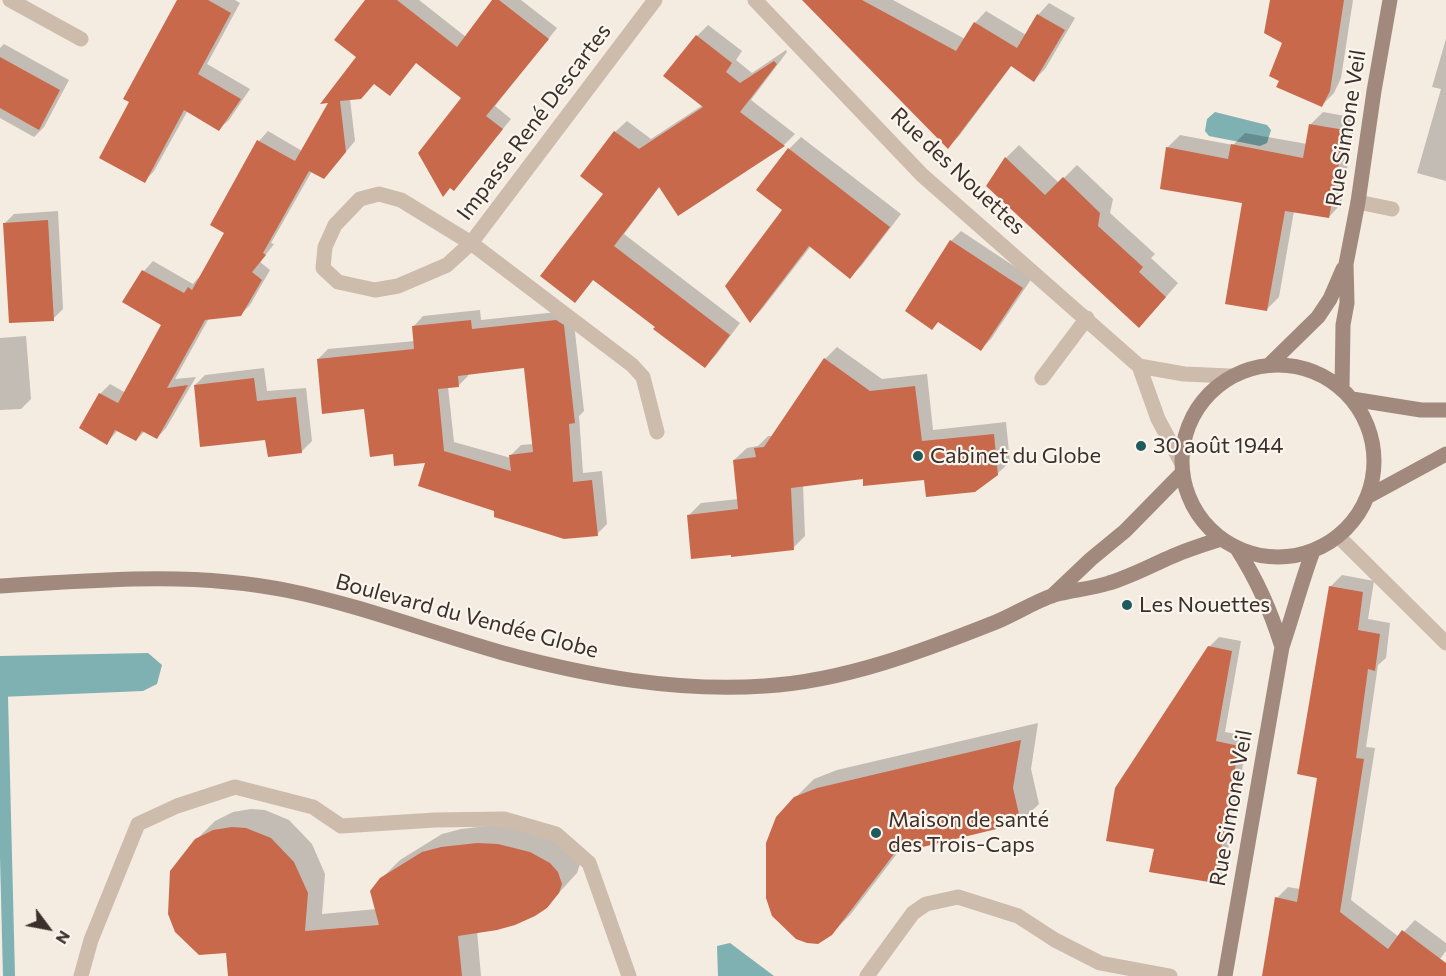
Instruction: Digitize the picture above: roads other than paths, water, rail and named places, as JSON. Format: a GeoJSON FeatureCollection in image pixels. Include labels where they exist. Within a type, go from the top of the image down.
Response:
{"type":"FeatureCollection","features":[{"type":"Feature","properties":{"kind":"main road","name":"Rue Simone Veil"},"geometry":{"type":"LineString","coordinates":[[1347,394],[1343,325],[1347,303],[1346,264],[1390,0]]}},
{"type":"Feature","properties":{"kind":"main road","name":"Rue Simone Veil"},"geometry":{"type":"LineString","coordinates":[[1270,364],[1318,317],[1330,299],[1346,264]]}},
{"type":"Feature","properties":{"kind":"main road"},"geometry":{"type":"LineString","coordinates":[[1270,364],[1296,366],[1321,374],[1347,394],[1369,429],[1374,463],[1367,497],[1355,518],[1338,536],[1313,551],[1287,557],[1261,556],[1236,547],[1221,538],[1202,520],[1189,498],[1182,467],[1187,428],[1204,399],[1230,376],[1250,368],[1270,364]]}},
{"type":"Feature","properties":{"kind":"main road"},"geometry":{"type":"LineString","coordinates":[[1347,394],[1421,410],[1446,410]]}},
{"type":"Feature","properties":{"kind":"main road"},"geometry":{"type":"LineString","coordinates":[[1367,497],[1446,454]]}},
{"type":"Feature","properties":{"kind":"main road","name":"Boulevard du Vendée Globe"},"geometry":{"type":"LineString","coordinates":[[1052,596],[1125,531],[1182,467]]}},
{"type":"Feature","properties":{"kind":"main road","name":"Boulevard du Vendée Globe"},"geometry":{"type":"LineString","coordinates":[[0,586],[174,578],[237,582],[327,600],[500,652],[574,671],[647,682],[734,687],[800,683],[889,661],[988,625],[1052,596],[1107,584],[1221,538]]}},
{"type":"Feature","properties":{"kind":"main road","name":"Rue Simone Veil"},"geometry":{"type":"LineString","coordinates":[[1236,547],[1265,599],[1282,647]]}},
{"type":"Feature","properties":{"kind":"main road","name":"Rue Simone Veil"},"geometry":{"type":"LineString","coordinates":[[1225,976],[1282,647],[1299,587],[1313,551]]}},
{"type":"Feature","properties":{"kind":"street"},"geometry":{"type":"LineString","coordinates":[[10,0],[81,39]]}},
{"type":"Feature","properties":{"kind":"street","name":"Impasse René Descartes"},"geometry":{"type":"LineString","coordinates":[[655,0],[471,243],[447,266],[398,286],[375,290],[338,282],[323,268],[325,247],[335,225],[360,199],[379,194],[400,200],[471,243],[632,365],[643,377],[657,432]]}},
{"type":"Feature","properties":{"kind":"street","name":"Rue des Nouettes"},"geometry":{"type":"LineString","coordinates":[[755,0],[922,175],[1139,366],[1158,419],[1182,467]]}},
{"type":"Feature","properties":{"kind":"street"},"geometry":{"type":"LineString","coordinates":[[1358,202],[1392,209]]}},
{"type":"Feature","properties":{"kind":"street"},"geometry":{"type":"LineString","coordinates":[[1042,378],[1087,318]]}},
{"type":"Feature","properties":{"kind":"street"},"geometry":{"type":"LineString","coordinates":[[1139,366],[1184,374],[1230,376]]}},
{"type":"Feature","properties":{"kind":"street"},"geometry":{"type":"LineString","coordinates":[[1338,536],[1446,643]]}},
{"type":"Feature","properties":{"kind":"street"},"geometry":{"type":"LineString","coordinates":[[81,976],[91,940],[138,824],[177,806],[235,787],[313,807],[341,826],[435,820],[504,819],[556,834],[589,863],[628,976]]}},
{"type":"Feature","properties":{"kind":"street"},"geometry":{"type":"LineString","coordinates":[[867,976],[913,912],[926,904],[958,897],[1018,916],[1055,940],[1100,963],[1170,976]]}},
{"type":"Feature","properties":{"kind":"water"},"geometry":{"type":"Polygon","coordinates":[[[1215,112],[1267,125],[1271,130],[1267,143],[1260,146],[1209,136],[1205,131],[1207,119],[1215,112]]]}},
{"type":"Feature","properties":{"kind":"water"},"geometry":{"type":"Polygon","coordinates":[[[148,653],[162,665],[157,684],[143,691],[0,697],[0,656],[148,653]]]}},
{"type":"Feature","properties":{"kind":"water"},"geometry":{"type":"Polygon","coordinates":[[[730,943],[774,976],[718,976],[717,946],[730,943]]]}},
{"type":"Feature","properties":{"kind":"waterway"},"geometry":{"type":"LineString","coordinates":[[2,697],[9,976]]}},
{"type":"Feature","properties":{"kind":"place","name":"30 août 1944"},"geometry":{"type":"Point","coordinates":[1141,446]}},
{"type":"Feature","properties":{"kind":"place","name":"Cabinet du Globe"},"geometry":{"type":"Point","coordinates":[918,456]}},
{"type":"Feature","properties":{"kind":"place","name":"Les Nouettes"},"geometry":{"type":"Point","coordinates":[1127,605]}},
{"type":"Feature","properties":{"kind":"place","name":"Maison de santé des Trois-Caps"},"geometry":{"type":"Point","coordinates":[876,833]}}]}
